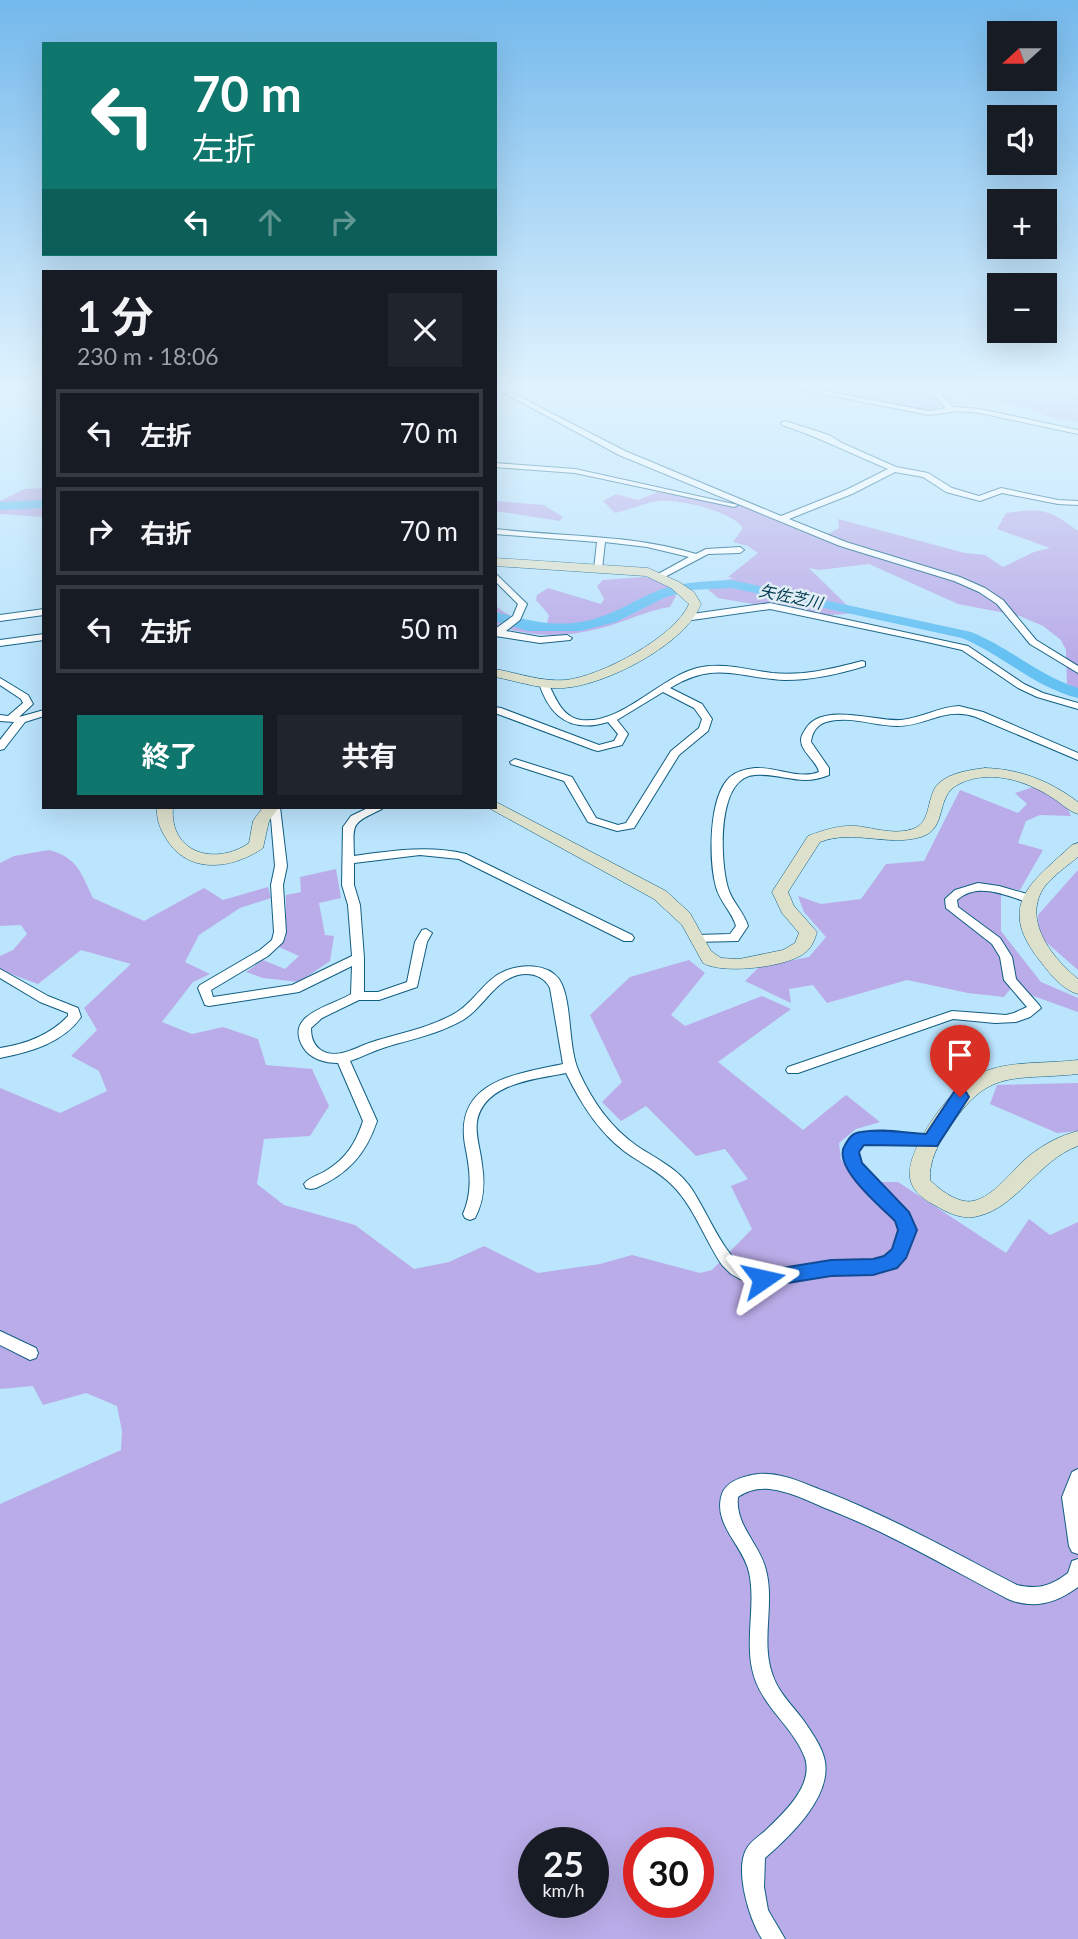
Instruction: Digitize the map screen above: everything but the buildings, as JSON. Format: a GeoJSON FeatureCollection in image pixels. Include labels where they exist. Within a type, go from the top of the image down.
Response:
{"type":"FeatureCollection","features":[{"type":"Feature","properties":{"kind":"street"},"geometry":{"type":"LineString","coordinates":[[591,474],[732,505],[745,504]]}},
{"type":"Feature","properties":{"kind":"street"},"geometry":{"type":"LineString","coordinates":[[675,474],[843,544],[957,579],[982,590],[1000,603],[1033,642],[1078,670]]}},
{"type":"Feature","properties":{"kind":"street"},"geometry":{"type":"LineString","coordinates":[[783,518],[849,492],[882,474]]}},
{"type":"Feature","properties":{"kind":"street"},"geometry":{"type":"LineString","coordinates":[[923,474],[949,490],[980,499],[1001,490],[1058,502],[1078,503]]}},
{"type":"Feature","properties":{"kind":"street"},"geometry":{"type":"LineString","coordinates":[[497,531],[535,537],[647,543],[697,557]]}},
{"type":"Feature","properties":{"kind":"street"},"geometry":{"type":"LineString","coordinates":[[598,569],[601,540]]}},
{"type":"Feature","properties":{"kind":"street"},"geometry":{"type":"LineString","coordinates":[[661,576],[697,557],[720,550],[740,550]]}},
{"type":"Feature","properties":{"kind":"street"},"geometry":{"type":"LineString","coordinates":[[497,562],[523,566],[639,571],[661,576],[689,595],[695,604],[692,617]]}},
{"type":"Feature","properties":{"kind":"street"},"geometry":{"type":"LineString","coordinates":[[497,578],[523,604],[522,612],[517,618],[498,631]]}},
{"type":"Feature","properties":{"kind":"street"},"geometry":{"type":"LineString","coordinates":[[497,673],[544,683],[579,682],[653,647],[692,617],[758,607],[780,607],[965,648],[1021,686],[1040,695],[1078,706]]}},
{"type":"Feature","properties":{"kind":"street"},"geometry":{"type":"LineString","coordinates":[[0,618],[42,612]]}},
{"type":"Feature","properties":{"kind":"street"},"geometry":{"type":"LineString","coordinates":[[498,631],[540,640],[567,638]]}},
{"type":"Feature","properties":{"kind":"street"},"geometry":{"type":"LineString","coordinates":[[0,643],[42,637]]}},
{"type":"Feature","properties":{"kind":"street"},"geometry":{"type":"LineString","coordinates":[[544,683],[555,708],[569,719],[580,723],[611,719],[692,673],[714,668],[798,677],[824,675],[862,664]]}},
{"type":"Feature","properties":{"kind":"street"},"geometry":{"type":"LineString","coordinates":[[0,681],[25,697],[29,704],[10,719],[0,747]]}},
{"type":"Feature","properties":{"kind":"street"},"geometry":{"type":"LineString","coordinates":[[515,762],[568,779],[592,820],[617,828],[630,826],[675,753],[704,729],[707,719],[698,706],[665,689]]}},
{"type":"Feature","properties":{"kind":"street"},"geometry":{"type":"LineString","coordinates":[[498,710],[598,748],[618,743],[623,734],[611,719]]}},
{"type":"Feature","properties":{"kind":"street"},"geometry":{"type":"LineString","coordinates":[[697,939],[734,939],[742,926],[741,918],[722,888],[716,858],[724,795],[729,784],[738,777],[771,770],[800,778],[818,778],[825,773],[824,766],[806,746],[805,738],[809,729],[817,722],[846,717],[904,723],[942,710],[968,710],[1078,757]]}},
{"type":"Feature","properties":{"kind":"street"},"geometry":{"type":"LineString","coordinates":[[10,719],[42,713]]}},
{"type":"Feature","properties":{"kind":"street"},"geometry":{"type":"LineString","coordinates":[[497,808],[660,895],[679,909],[697,939],[703,956],[718,963],[733,965],[799,950],[806,942],[808,932],[790,914],[780,892],[814,839],[836,830],[853,829],[897,835],[925,831],[932,824],[941,790],[951,782],[979,773],[1014,774],[1039,782],[1078,809]]}},
{"type":"Feature","properties":{"kind":"street"},"geometry":{"type":"LineString","coordinates":[[164,809],[168,829],[174,840],[197,859],[212,862],[244,856],[257,845],[261,821],[271,809]]}},
{"type":"Feature","properties":{"kind":"street"},"geometry":{"type":"LineString","coordinates":[[273,809],[281,866],[277,885],[280,932],[276,942],[264,953],[204,988],[210,1009],[295,989],[358,958]]}},
{"type":"Feature","properties":{"kind":"street"},"geometry":{"type":"LineString","coordinates":[[374,809],[355,818],[348,828],[348,885],[354,905],[360,981],[357,996],[310,1019],[304,1028],[305,1039],[313,1051],[324,1057],[342,1058],[455,1019],[467,1012],[508,974],[524,970],[539,971],[558,988],[563,1043],[570,1067],[584,1095],[606,1126],[626,1145],[669,1172],[682,1185],[730,1265],[743,1275],[763,1279],[831,1268],[873,1267],[890,1262],[900,1253],[908,1230],[897,1210],[850,1161],[849,1152],[856,1141],[862,1138],[931,1141]]}},
{"type":"Feature","properties":{"kind":"street"},"geometry":{"type":"LineString","coordinates":[[1078,848],[1039,884],[1030,899],[1029,926],[1035,942],[1065,978],[1078,988]]}},
{"type":"Feature","properties":{"kind":"street"},"geometry":{"type":"LineString","coordinates":[[349,860],[419,850],[442,851],[462,856],[628,938]]}},
{"type":"Feature","properties":{"kind":"street"},"geometry":{"type":"LineString","coordinates":[[793,1070],[952,1015],[968,1014],[1016,1020],[1027,1015],[1035,1008],[1010,980],[1006,957],[996,941],[952,908],[951,899],[968,887],[977,887],[1030,899]]}},
{"type":"Feature","properties":{"kind":"street"},"geometry":{"type":"LineString","coordinates":[[357,996],[379,996],[413,984],[421,942],[426,933]]}},
{"type":"Feature","properties":{"kind":"street"},"geometry":{"type":"LineString","coordinates":[[0,973],[44,999],[74,1011],[75,1017],[69,1025],[36,1044],[0,1053]]}},
{"type":"Feature","properties":{"kind":"street"},"geometry":{"type":"LineString","coordinates":[[311,1184],[345,1167],[360,1144],[370,1121],[342,1058]]}},
{"type":"Feature","properties":{"kind":"street"},"geometry":{"type":"LineString","coordinates":[[470,1214],[477,1200],[470,1121],[475,1105],[484,1093],[496,1086],[570,1067]]}},
{"type":"Feature","properties":{"kind":"street"},"geometry":{"type":"LineString","coordinates":[[1078,1067],[992,1075],[973,1085],[960,1097],[931,1141],[918,1167],[919,1180],[929,1192],[950,1206],[965,1210],[977,1209],[988,1203],[1042,1154],[1057,1144],[1078,1138]]}},
{"type":"Feature","properties":{"kind":"street"},"geometry":{"type":"LineString","coordinates":[[0,1338],[30,1353]]}},
{"type":"Feature","properties":{"kind":"street"},"geometry":{"type":"LineString","coordinates":[[1078,1477],[1070,1497],[1078,1546]]}},
{"type":"Feature","properties":{"kind":"street"},"geometry":{"type":"LineString","coordinates":[[775,1939],[764,1928],[755,1898],[752,1876],[755,1853],[775,1837],[812,1792],[817,1763],[786,1710],[767,1686],[758,1659],[756,1636],[759,1577],[747,1546],[731,1519],[730,1495],[734,1489],[753,1481],[775,1482],[836,1504],[903,1533],[1014,1593],[1032,1598],[1055,1594],[1076,1578],[1078,1567]]}},
{"type":"Feature","properties":{"kind":"shaded area"},"geometry":{"type":"Polygon","coordinates":[[[42,488],[42,517],[0,514],[0,501],[25,489],[42,488]]]}},
{"type":"Feature","properties":{"kind":"shaded area"},"geometry":{"type":"Polygon","coordinates":[[[657,492],[746,507],[828,534],[839,528],[838,519],[965,553],[985,555],[1003,567],[1034,552],[1050,548],[997,529],[1006,513],[1037,511],[1052,514],[1078,531],[1078,689],[1067,684],[1066,650],[1061,640],[1043,626],[1020,616],[958,604],[869,564],[819,570],[809,568],[855,613],[820,616],[718,598],[704,586],[734,578],[728,577],[758,553],[748,546],[733,542],[743,528],[717,511],[692,504],[659,501],[615,513],[603,501],[616,494],[638,500],[657,492]]]}},
{"type":"Feature","properties":{"kind":"shaded area"},"geometry":{"type":"Polygon","coordinates":[[[497,501],[544,505],[563,517],[560,521],[497,511],[497,501]]]}},
{"type":"Feature","properties":{"kind":"shaded area"},"geometry":{"type":"Polygon","coordinates":[[[642,577],[662,579],[676,596],[670,607],[602,628],[572,634],[541,635],[497,626],[497,606],[520,619],[547,623],[549,615],[536,600],[537,595],[548,588],[601,604],[604,599],[597,586],[603,580],[642,577]]]}},
{"type":"Feature","properties":{"kind":"shaded area"},"geometry":{"type":"Polygon","coordinates":[[[1036,786],[1068,809],[1071,816],[1040,815],[1026,821],[1018,843],[1043,850],[1020,890],[1001,887],[1001,931],[1041,982],[1078,998],[1078,1012],[1011,988],[1004,997],[968,993],[907,980],[827,1003],[813,985],[789,989],[791,1003],[745,981],[759,967],[809,957],[826,937],[804,912],[798,896],[821,904],[861,899],[886,864],[924,861],[960,790],[1018,813],[1027,804],[1015,793],[1036,786]]]}},
{"type":"Feature","properties":{"kind":"shaded area"},"geometry":{"type":"Polygon","coordinates":[[[49,850],[59,853],[73,862],[93,898],[144,921],[204,888],[223,900],[268,887],[271,898],[240,908],[199,935],[185,962],[210,974],[193,982],[162,1022],[192,1034],[223,1027],[258,1039],[266,1065],[312,1069],[329,1106],[310,1136],[264,1139],[257,1184],[284,1205],[355,1225],[414,1269],[449,1262],[484,1246],[538,1273],[600,1264],[632,1255],[700,1273],[712,1270],[752,1229],[731,1186],[748,1179],[725,1149],[696,1156],[646,1106],[621,1121],[602,1102],[622,1082],[590,1015],[630,977],[689,960],[705,973],[671,1015],[685,1026],[762,996],[791,1009],[718,1062],[803,1130],[846,1095],[880,1122],[856,1129],[839,1143],[841,1160],[865,1182],[898,1182],[1006,1253],[1029,1219],[1050,1235],[1078,1222],[1078,1939],[0,1939],[0,1504],[121,1450],[122,1431],[117,1406],[86,1393],[43,1405],[33,1386],[0,1389],[0,1088],[60,1113],[107,1091],[99,1071],[71,1056],[97,1030],[84,1008],[131,964],[81,950],[38,984],[0,970],[0,956],[13,950],[27,934],[21,925],[0,926],[0,863],[14,856],[49,850]]]}},
{"type":"Feature","properties":{"kind":"shaded area"},"geometry":{"type":"Polygon","coordinates":[[[336,869],[341,898],[319,903],[325,935],[334,936],[330,961],[299,982],[263,978],[246,972],[263,960],[285,969],[299,956],[279,947],[286,937],[286,895],[301,892],[300,877],[336,869]]]}},
{"type":"Feature","properties":{"kind":"shaded area"},"geometry":{"type":"Polygon","coordinates":[[[1078,870],[1078,970],[1039,936],[1038,915],[1078,870]]]}},
{"type":"Feature","properties":{"kind":"shaded area"},"geometry":{"type":"Polygon","coordinates":[[[1078,1083],[1078,1131],[1057,1133],[990,1104],[997,1085],[1078,1083]]]}},
{"type":"Feature","properties":{"kind":"waterway","name":"矢佐芝川"},"geometry":{"type":"LineString","coordinates":[[0,506],[42,504]]}},
{"type":"Feature","properties":{"kind":"waterway","name":"矢佐芝川"},"geometry":{"type":"LineString","coordinates":[[497,617],[528,627],[580,627],[611,619],[659,595],[689,586],[732,584],[966,635],[994,648],[1047,681],[1078,693]]}},
{"type":"Feature","properties":{"kind":"route"},"geometry":{"type":"LineString","coordinates":[[763,1279],[831,1268],[873,1267],[890,1262],[900,1253],[908,1230],[903,1217],[850,1161],[849,1152],[853,1144],[862,1138],[931,1141],[960,1097]]}}]}
